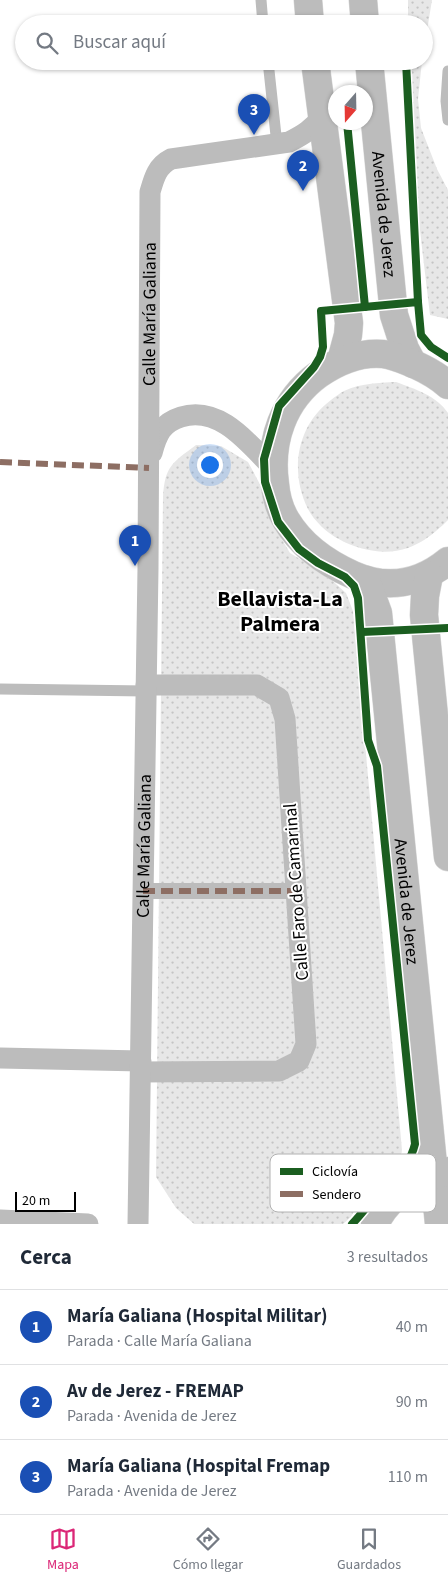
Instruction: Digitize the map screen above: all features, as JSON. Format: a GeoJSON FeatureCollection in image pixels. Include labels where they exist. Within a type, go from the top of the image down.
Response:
{"type":"FeatureCollection","features":[{"type":"Feature","properties":{"kind":"main road"},"geometry":{"type":"LineString","coordinates":[[308,0],[309,15]]}},
{"type":"Feature","properties":{"kind":"main road"},"geometry":{"type":"LineString","coordinates":[[363,0],[364,15]]}},
{"type":"Feature","properties":{"kind":"main road"},"geometry":{"type":"LineString","coordinates":[[316,70],[349,323],[342,361]]}},
{"type":"Feature","properties":{"kind":"main road","name":"Avenida de Jerez"},"geometry":{"type":"LineString","coordinates":[[370,70],[394,315],[402,343],[436,374]]}},
{"type":"Feature","properties":{"kind":"main road"},"geometry":{"type":"LineString","coordinates":[[436,374],[385,354],[360,356],[342,361],[311,380],[290,403],[281,421],[275,440],[273,468],[276,494],[285,519],[299,538],[317,554],[335,566],[366,580],[388,583],[408,582],[439,568]]}},
{"type":"Feature","properties":{"kind":"main road"},"geometry":{"type":"LineString","coordinates":[[439,568],[425,596],[424,616],[448,857]]}},
{"type":"Feature","properties":{"kind":"main road","name":"Avenida de Jerez"},"geometry":{"type":"LineString","coordinates":[[366,580],[378,613],[441,1173],[438,1224]]}},
{"type":"Feature","properties":{"kind":"street"},"geometry":{"type":"LineString","coordinates":[[277,144],[289,142],[304,134],[315,126],[322,116]]}},
{"type":"Feature","properties":{"kind":"street","name":"Calle María Galiana"},"geometry":{"type":"LineString","coordinates":[[138,1224],[149,468],[150,192],[154,176],[162,163],[171,159],[277,144]]}},
{"type":"Feature","properties":{"kind":"street","name":"Calle María Galiana"},"geometry":{"type":"LineString","coordinates":[[149,468],[156,438],[168,421],[190,414],[215,418],[231,428],[273,468]]}},
{"type":"Feature","properties":{"kind":"street","name":"Calle Faro de Camarinal"},"geometry":{"type":"LineString","coordinates":[[0,1058],[141,1067],[279,1071],[299,1061],[306,1044],[285,719],[279,698],[257,685],[146,688]]}},
{"type":"Feature","properties":{"kind":"street"},"geometry":{"type":"LineString","coordinates":[[143,890],[296,890]]}},
{"type":"Feature","properties":{"kind":"street"},"geometry":{"type":"LineString","coordinates":[[0,1220],[88,1224]]}},
{"type":"Feature","properties":{"kind":"lane"},"geometry":{"type":"LineString","coordinates":[[260,0],[262,15]]}},
{"type":"Feature","properties":{"kind":"lane"},"geometry":{"type":"LineString","coordinates":[[269,70],[277,144]]}},
{"type":"Feature","properties":{"kind":"lane"},"geometry":{"type":"LineString","coordinates":[[448,71],[446,101],[448,120]]}},
{"type":"Feature","properties":{"kind":"lane"},"geometry":{"type":"LineString","coordinates":[[0,689],[146,688]]}},
{"type":"Feature","properties":{"kind":"shaded area"},"geometry":{"type":"Polygon","coordinates":[[[408,0],[432,0],[430,15],[408,15],[408,0]]]}},
{"type":"Feature","properties":{"kind":"shaded area"},"geometry":{"type":"Polygon","coordinates":[[[409,70],[421,70],[418,99],[421,128],[437,169],[448,190],[448,319],[430,315],[413,157],[409,70]]]}},
{"type":"Feature","properties":{"kind":"shaded area"},"geometry":{"type":"Polygon","coordinates":[[[396,382],[418,390],[432,398],[448,413],[448,520],[430,536],[414,546],[394,551],[365,549],[338,539],[316,520],[308,509],[299,479],[298,464],[300,450],[310,422],[319,410],[331,400],[344,391],[357,386],[396,382]]]}},
{"type":"Feature","properties":{"kind":"shaded area"},"geometry":{"type":"Polygon","coordinates":[[[196,445],[221,446],[248,462],[262,488],[272,523],[290,553],[326,575],[346,593],[353,611],[402,1150],[401,1154],[270,1154],[270,1212],[354,1212],[343,1224],[194,1224],[176,1208],[156,1177],[163,497],[168,472],[181,456],[196,445]]]}},
{"type":"Feature","properties":{"kind":"marked path"},"geometry":{"type":"LineString","coordinates":[[0,462],[149,468]]}},
{"type":"Feature","properties":{"kind":"marked path"},"geometry":{"type":"LineString","coordinates":[[143,891],[296,891]]}},
{"type":"Feature","properties":{"kind":"cycle path"},"geometry":{"type":"LineString","coordinates":[[406,70],[418,302]]}},
{"type":"Feature","properties":{"kind":"cycle path"},"geometry":{"type":"LineString","coordinates":[[348,130],[365,307]]}},
{"type":"Feature","properties":{"kind":"cycle path"},"geometry":{"type":"LineString","coordinates":[[411,1154],[415,1144],[377,766],[368,740],[358,598],[354,586],[345,577],[318,563],[299,549],[278,522],[265,482],[264,459],[279,406],[314,367],[320,357],[323,347],[321,311],[418,302],[421,335],[431,347],[448,358]]}},
{"type":"Feature","properties":{"kind":"cycle path"},"geometry":{"type":"LineString","coordinates":[[362,632],[448,628]]}},
{"type":"Feature","properties":{"kind":"cycle path"},"geometry":{"type":"LineString","coordinates":[[352,1224],[362,1212]]}},
{"type":"Feature","properties":{"kind":"place","name":"María Galiana (Hospital Fremap"},"geometry":{"type":"Point","coordinates":[254,135]}},
{"type":"Feature","properties":{"kind":"place","name":"Av de Jerez - FREMAP"},"geometry":{"type":"Point","coordinates":[303,191]}},
{"type":"Feature","properties":{"kind":"place","name":"María Galiana (Hospital Militar)"},"geometry":{"type":"Point","coordinates":[135,566]}},
{"type":"Feature","properties":{"kind":"district","name":"Bellavista-La Palmera"},"geometry":{"type":"Point","coordinates":[280,610]}}]}
